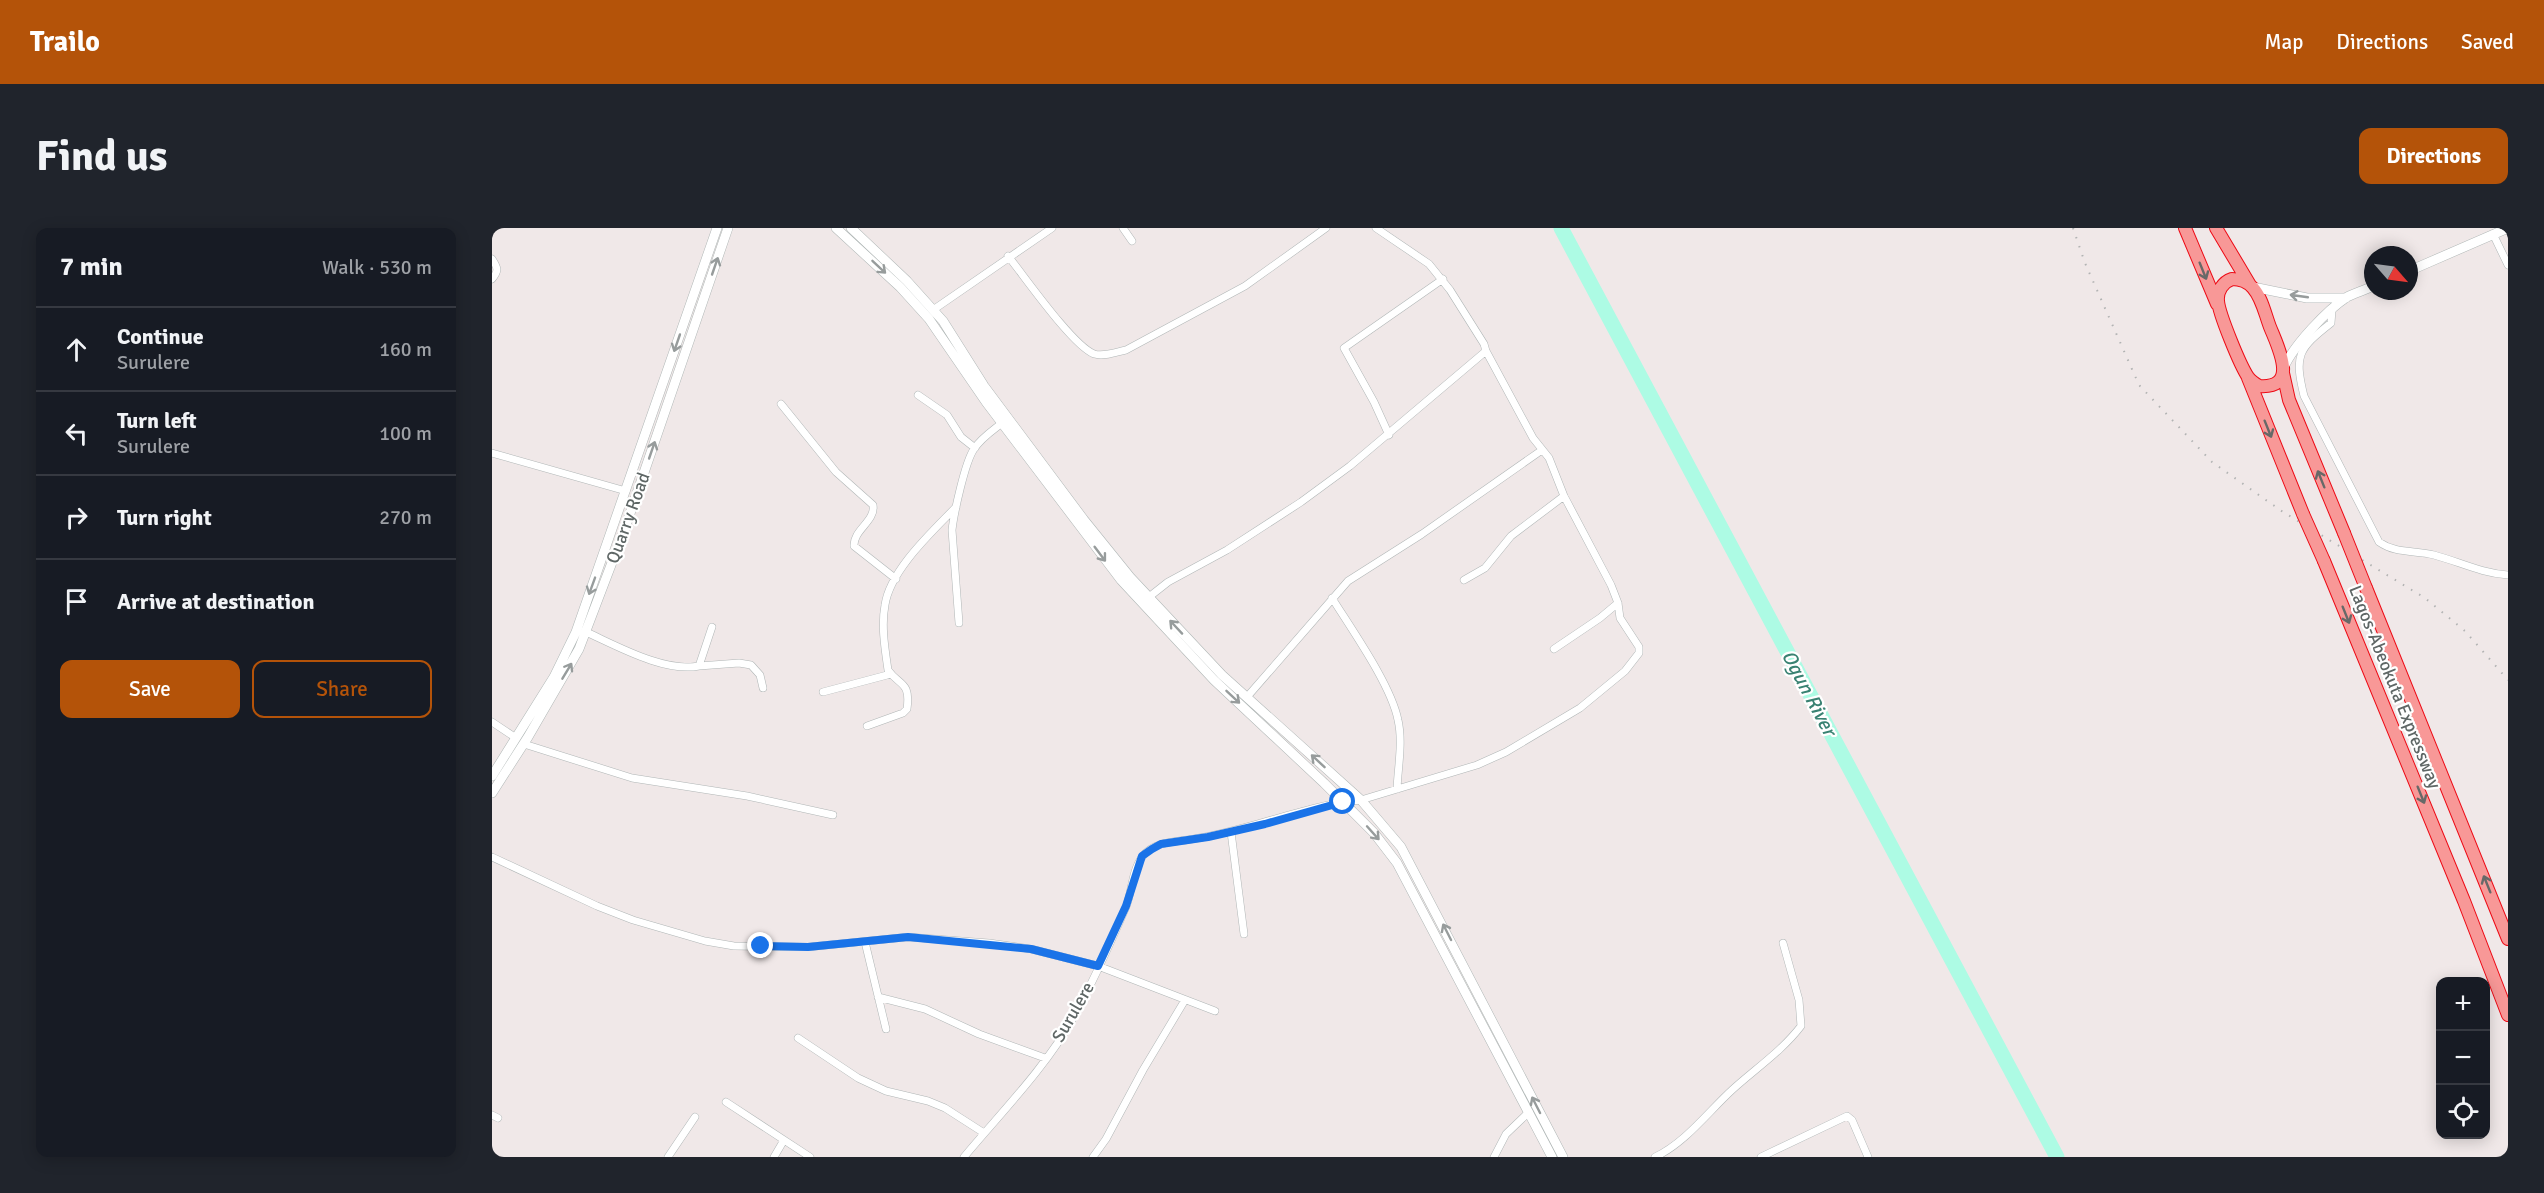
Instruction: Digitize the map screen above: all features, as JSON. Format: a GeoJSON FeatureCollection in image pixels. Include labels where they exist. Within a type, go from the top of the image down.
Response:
{"type":"FeatureCollection","features":[{"type":"Feature","properties":{"kind":"highway"},"geometry":{"type":"LineString","coordinates":[[2185,228],[2222,314]]}},
{"type":"Feature","properties":{"kind":"highway"},"geometry":{"type":"LineString","coordinates":[[2216,228],[2251,286]]}},
{"type":"Feature","properties":{"kind":"highway"},"geometry":{"type":"LineString","coordinates":[[2222,314],[2218,303],[2218,293],[2222,286],[2232,279],[2239,279],[2251,286]]}},
{"type":"Feature","properties":{"kind":"highway","name":"Lagos-Abeokuta Expressway"},"geometry":{"type":"LineString","coordinates":[[2251,286],[2258,296],[2284,370],[2289,400],[2508,939]]}},
{"type":"Feature","properties":{"kind":"highway","name":"Lagos-Abeokuta Expressway"},"geometry":{"type":"LineString","coordinates":[[2222,314],[2464,901],[2508,1015]]}},
{"type":"Feature","properties":{"kind":"highway"},"geometry":{"type":"LineString","coordinates":[[2246,375],[2259,386],[2266,387],[2274,385],[2284,370]]}},
{"type":"Feature","properties":{"kind":"main road","name":"Quarry Road"},"geometry":{"type":"LineString","coordinates":[[492,793],[567,653],[717,228]]}},
{"type":"Feature","properties":{"kind":"main road","name":"Quarry Road"},"geometry":{"type":"LineString","coordinates":[[492,776],[520,741],[572,663],[586,632],[624,531],[728,228]]}},
{"type":"Feature","properties":{"kind":"main road"},"geometry":{"type":"LineString","coordinates":[[836,228],[900,287],[929,319],[1002,423],[1103,558],[1129,589],[1214,680],[1374,833],[1397,863],[1552,1157]]}},
{"type":"Feature","properties":{"kind":"main road"},"geometry":{"type":"LineString","coordinates":[[851,228],[907,281],[933,310],[984,386],[1084,520],[1149,597],[1222,675],[1361,800],[1401,847],[1563,1157]]}},
{"type":"Feature","properties":{"kind":"main road"},"geometry":{"type":"LineString","coordinates":[[2418,267],[2508,228]]}},
{"type":"Feature","properties":{"kind":"main road"},"geometry":{"type":"LineString","coordinates":[[2251,286],[2307,298],[2346,298]]}},
{"type":"Feature","properties":{"kind":"main road"},"geometry":{"type":"LineString","coordinates":[[2284,370],[2298,342],[2346,298],[2364,290]]}},
{"type":"Feature","properties":{"kind":"street"},"geometry":{"type":"LineString","coordinates":[[933,310],[1008,256],[1052,228]]}},
{"type":"Feature","properties":{"kind":"street"},"geometry":{"type":"LineString","coordinates":[[1123,228],[1132,242]]}},
{"type":"Feature","properties":{"kind":"street"},"geometry":{"type":"LineString","coordinates":[[1008,256],[1055,317],[1088,350],[1096,355],[1110,354],[1126,350],[1245,286],[1326,228]]}},
{"type":"Feature","properties":{"kind":"street"},"geometry":{"type":"LineString","coordinates":[[1376,228],[1429,264],[1443,279],[1484,344],[1533,438],[1549,458],[1564,496],[1618,603],[1554,649]]}},
{"type":"Feature","properties":{"kind":"street"},"geometry":{"type":"LineString","coordinates":[[2493,234],[2508,265]]}},
{"type":"Feature","properties":{"kind":"street"},"geometry":{"type":"LineString","coordinates":[[492,259],[498,268],[498,272],[492,279]]}},
{"type":"Feature","properties":{"kind":"street"},"geometry":{"type":"LineString","coordinates":[[1389,435],[1374,402],[1344,348],[1443,279]]}},
{"type":"Feature","properties":{"kind":"street"},"geometry":{"type":"LineString","coordinates":[[2332,310],[2331,323],[2310,340],[2301,353],[2297,370],[2304,396],[2379,542],[2399,551],[2420,552],[2471,569],[2508,575]]}},
{"type":"Feature","properties":{"kind":"street"},"geometry":{"type":"LineString","coordinates":[[1149,597],[1168,582],[1227,550],[1301,502],[1389,435],[1486,351]]}},
{"type":"Feature","properties":{"kind":"street"},"geometry":{"type":"LineString","coordinates":[[918,394],[947,415],[961,437],[975,448]]}},
{"type":"Feature","properties":{"kind":"street"},"geometry":{"type":"LineString","coordinates":[[781,404],[836,471],[873,505],[872,516],[855,538],[854,546],[896,579]]}},
{"type":"Feature","properties":{"kind":"street"},"geometry":{"type":"LineString","coordinates":[[958,623],[952,530],[956,507],[975,448],[1002,423]]}},
{"type":"Feature","properties":{"kind":"street"},"geometry":{"type":"LineString","coordinates":[[1247,697],[1332,598],[1356,574],[1422,534],[1542,450]]}},
{"type":"Feature","properties":{"kind":"street"},"geometry":{"type":"LineString","coordinates":[[492,453],[626,491]]}},
{"type":"Feature","properties":{"kind":"street"},"geometry":{"type":"LineString","coordinates":[[1464,580],[1485,568],[1511,536],[1564,496]]}},
{"type":"Feature","properties":{"kind":"street"},"geometry":{"type":"LineString","coordinates":[[867,726],[903,713],[907,709],[903,683],[891,675],[887,659],[883,618],[885,602],[896,579],[918,549],[956,507]]}},
{"type":"Feature","properties":{"kind":"street"},"geometry":{"type":"LineString","coordinates":[[1332,598],[1386,689],[1398,719],[1400,737],[1397,789]]}},
{"type":"Feature","properties":{"kind":"street","name":"Surulere"},"geometry":{"type":"LineString","coordinates":[[964,1157],[1045,1058],[1073,1019],[1126,906],[1142,856],[1161,844],[1231,832],[1343,802],[1361,800],[1477,765],[1506,752],[1580,708],[1625,671],[1637,657],[1639,647],[1620,618],[1618,603]]}},
{"type":"Feature","properties":{"kind":"street"},"geometry":{"type":"LineString","coordinates":[[699,666],[712,627]]}},
{"type":"Feature","properties":{"kind":"street"},"geometry":{"type":"LineString","coordinates":[[586,632],[629,652],[673,665],[692,667],[739,663],[751,665],[760,675],[763,688]]}},
{"type":"Feature","properties":{"kind":"street"},"geometry":{"type":"LineString","coordinates":[[823,692],[891,675]]}},
{"type":"Feature","properties":{"kind":"street"},"geometry":{"type":"LineString","coordinates":[[492,722],[520,741],[632,778],[747,796],[833,815]]}},
{"type":"Feature","properties":{"kind":"street"},"geometry":{"type":"LineString","coordinates":[[1231,832],[1244,934]]}},
{"type":"Feature","properties":{"kind":"street"},"geometry":{"type":"LineString","coordinates":[[492,857],[597,906],[633,920],[705,941],[734,946],[808,947],[908,937],[1031,949],[1098,966],[1215,1011]]}},
{"type":"Feature","properties":{"kind":"street"},"geometry":{"type":"LineString","coordinates":[[865,942],[886,1029]]}},
{"type":"Feature","properties":{"kind":"street"},"geometry":{"type":"LineString","coordinates":[[1655,1157],[1677,1144],[1744,1079],[1790,1041],[1800,1026],[1799,1000],[1783,943]]}},
{"type":"Feature","properties":{"kind":"street"},"geometry":{"type":"LineString","coordinates":[[878,997],[925,1009],[979,1034],[1045,1058]]}},
{"type":"Feature","properties":{"kind":"street"},"geometry":{"type":"LineString","coordinates":[[1093,1157],[1106,1139],[1143,1070],[1185,1000]]}},
{"type":"Feature","properties":{"kind":"street"},"geometry":{"type":"LineString","coordinates":[[798,1038],[873,1085],[945,1108],[984,1133]]}},
{"type":"Feature","properties":{"kind":"street"},"geometry":{"type":"LineString","coordinates":[[726,1102],[810,1157]]}},
{"type":"Feature","properties":{"kind":"street"},"geometry":{"type":"LineString","coordinates":[[1494,1157],[1506,1134],[1529,1112]]}},
{"type":"Feature","properties":{"kind":"street"},"geometry":{"type":"LineString","coordinates":[[1761,1157],[1847,1116],[1852,1120],[1868,1157]]}},
{"type":"Feature","properties":{"kind":"street"},"geometry":{"type":"LineString","coordinates":[[668,1157],[695,1117]]}},
{"type":"Feature","properties":{"kind":"street"},"geometry":{"type":"LineString","coordinates":[[774,1157],[784,1140]]}},
{"type":"Feature","properties":{"kind":"waterway","name":"Ogun River"},"geometry":{"type":"LineString","coordinates":[[1561,228],[2057,1157]]}},
{"type":"Feature","properties":{"kind":"railway"},"geometry":{"type":"LineString","coordinates":[[2073,228],[2085,263],[2139,385],[2212,462],[2283,512],[2425,598],[2465,631],[2508,680]]}},
{"type":"Feature","properties":{"kind":"route"},"geometry":{"type":"LineString","coordinates":[[761,946],[808,947],[908,937],[1031,949],[1098,966],[1126,906],[1142,856],[1152,849],[1161,844],[1208,837],[1265,824],[1343,802]]}}]}
